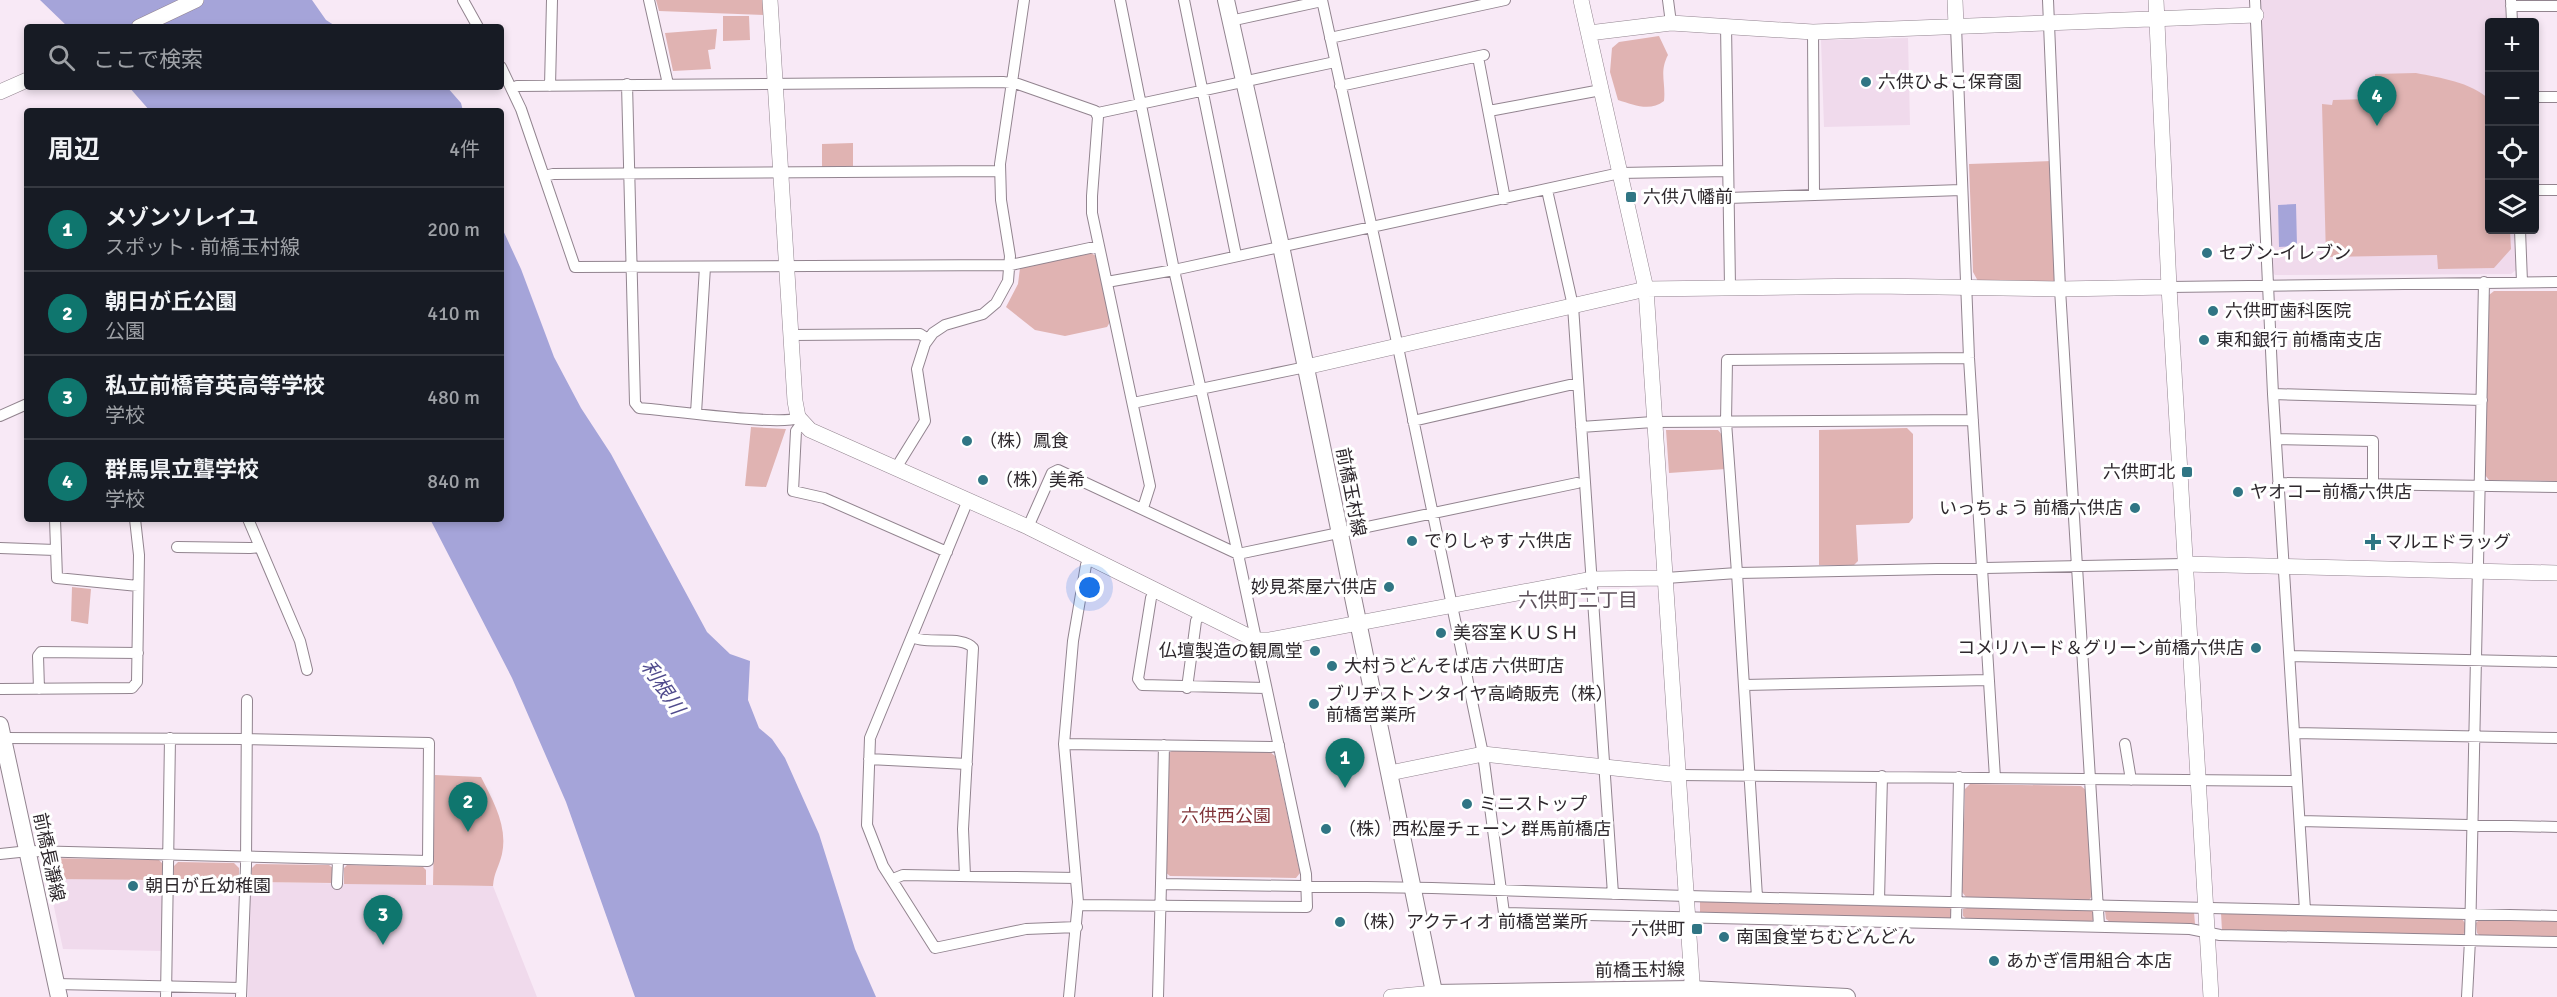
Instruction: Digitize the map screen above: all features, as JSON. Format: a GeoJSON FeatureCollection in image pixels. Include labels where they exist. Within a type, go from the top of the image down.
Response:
{"type":"FeatureCollection","features":[{"type":"Feature","properties":{"kind":"main road","name":"前橋玉村線"},"geometry":{"type":"LineString","coordinates":[[1226,0],[1281,246],[1434,995],[1692,993],[1847,997]]}},
{"type":"Feature","properties":{"kind":"main road","name":"前橋長瀞線"},"geometry":{"type":"LineString","coordinates":[[1,731],[58,991]]}},
{"type":"Feature","properties":{"kind":"street"},"geometry":{"type":"LineString","coordinates":[[145,24],[196,0]]}},
{"type":"Feature","properties":{"kind":"street"},"geometry":{"type":"LineString","coordinates":[[463,0],[476,24]]}},
{"type":"Feature","properties":{"kind":"street"},"geometry":{"type":"LineString","coordinates":[[550,86],[552,0]]}},
{"type":"Feature","properties":{"kind":"street"},"geometry":{"type":"LineString","coordinates":[[649,0],[668,84]]}},
{"type":"Feature","properties":{"kind":"street"},"geometry":{"type":"LineString","coordinates":[[770,0],[795,401],[800,421],[810,430],[1028,527],[1256,640],[1269,640],[1592,579],[1666,578],[1737,573],[2184,564],[2557,573]]}},
{"type":"Feature","properties":{"kind":"street"},"geometry":{"type":"LineString","coordinates":[[896,468],[925,421],[917,367],[928,339],[945,325],[980,315],[996,303],[1008,281],[1011,265],[1001,200],[1000,171],[1024,0]]}},
{"type":"Feature","properties":{"kind":"street"},"geometry":{"type":"LineString","coordinates":[[1078,905],[1307,907],[1307,887],[1279,745],[1174,270],[1119,0]]}},
{"type":"Feature","properties":{"kind":"street"},"geometry":{"type":"LineString","coordinates":[[1184,0],[1236,255]]}},
{"type":"Feature","properties":{"kind":"street"},"geometry":{"type":"LineString","coordinates":[[1230,21],[1322,0],[1454,606],[1483,754],[1504,914],[2098,926],[2208,931],[2220,935],[2557,942]]}},
{"type":"Feature","properties":{"kind":"street"},"geometry":{"type":"LineString","coordinates":[[1330,38],[1505,0]]}},
{"type":"Feature","properties":{"kind":"street"},"geometry":{"type":"LineString","coordinates":[[1581,0],[1646,289],[1688,896],[1692,993]]}},
{"type":"Feature","properties":{"kind":"street"},"geometry":{"type":"LineString","coordinates":[[1668,0],[1671,23]]}},
{"type":"Feature","properties":{"kind":"street"},"geometry":{"type":"LineString","coordinates":[[1955,0],[1969,358],[1995,778]]}},
{"type":"Feature","properties":{"kind":"street"},"geometry":{"type":"LineString","coordinates":[[2048,0],[2060,289],[2099,904],[2098,926]]}},
{"type":"Feature","properties":{"kind":"street"},"geometry":{"type":"LineString","coordinates":[[2156,0],[2184,564],[2211,997]]}},
{"type":"Feature","properties":{"kind":"street"},"geometry":{"type":"LineString","coordinates":[[2512,18],[2511,3],[2557,6]]}},
{"type":"Feature","properties":{"kind":"street"},"geometry":{"type":"LineString","coordinates":[[1589,33],[1671,23],[1813,32],[2049,24],[2157,19],[2256,7],[2273,394],[2305,910]]}},
{"type":"Feature","properties":{"kind":"street"},"geometry":{"type":"LineString","coordinates":[[1726,25],[1731,287]]}},
{"type":"Feature","properties":{"kind":"street"},"geometry":{"type":"LineString","coordinates":[[1813,32],[1814,195]]}},
{"type":"Feature","properties":{"kind":"street"},"geometry":{"type":"LineString","coordinates":[[1340,86],[1481,56],[1505,199]]}},
{"type":"Feature","properties":{"kind":"street"},"geometry":{"type":"LineString","coordinates":[[513,89],[517,86],[627,84],[1011,83],[1098,113],[1335,62]]}},
{"type":"Feature","properties":{"kind":"street"},"geometry":{"type":"LineString","coordinates":[[504,72],[513,89],[574,267],[1011,265],[1099,246]]}},
{"type":"Feature","properties":{"kind":"street"},"geometry":{"type":"LineString","coordinates":[[0,92],[24,81]]}},
{"type":"Feature","properties":{"kind":"street"},"geometry":{"type":"LineString","coordinates":[[627,84],[635,404],[639,408],[800,421]]}},
{"type":"Feature","properties":{"kind":"street"},"geometry":{"type":"LineString","coordinates":[[1489,111],[1601,90]]}},
{"type":"Feature","properties":{"kind":"street"},"geometry":{"type":"LineString","coordinates":[[2539,97],[2557,97]]}},
{"type":"Feature","properties":{"kind":"street"},"geometry":{"type":"LineString","coordinates":[[1098,113],[1092,213],[1150,486],[1143,508]]}},
{"type":"Feature","properties":{"kind":"street"},"geometry":{"type":"LineString","coordinates":[[544,176],[629,173],[1000,171]]}},
{"type":"Feature","properties":{"kind":"street"},"geometry":{"type":"LineString","coordinates":[[1107,282],[1174,270],[1620,173],[1728,171]]}},
{"type":"Feature","properties":{"kind":"street"},"geometry":{"type":"LineString","coordinates":[[1547,190],[1573,306],[1613,894]]}},
{"type":"Feature","properties":{"kind":"street"},"geometry":{"type":"LineString","coordinates":[[1728,198],[1961,190]]}},
{"type":"Feature","properties":{"kind":"street"},"geometry":{"type":"LineString","coordinates":[[2539,190],[2557,190]]}},
{"type":"Feature","properties":{"kind":"street"},"geometry":{"type":"LineString","coordinates":[[2520,234],[2522,282]]}},
{"type":"Feature","properties":{"kind":"street"},"geometry":{"type":"LineString","coordinates":[[696,413],[705,267]]}},
{"type":"Feature","properties":{"kind":"street"},"geometry":{"type":"LineString","coordinates":[[2467,997],[2471,914],[2484,282]]}},
{"type":"Feature","properties":{"kind":"street"},"geometry":{"type":"LineString","coordinates":[[1133,404],[1201,387],[1398,347],[1646,289],[1875,285],[2060,289],[2557,282]]}},
{"type":"Feature","properties":{"kind":"street"},"geometry":{"type":"LineString","coordinates":[[791,335],[920,334],[928,339]]}},
{"type":"Feature","properties":{"kind":"street"},"geometry":{"type":"LineString","coordinates":[[1757,897],[1737,573],[1725,422],[1726,360],[1969,358]]}},
{"type":"Feature","properties":{"kind":"street"},"geometry":{"type":"LineString","coordinates":[[1413,421],[1578,383]]}},
{"type":"Feature","properties":{"kind":"street"},"geometry":{"type":"LineString","coordinates":[[2273,394],[2482,400]]}},
{"type":"Feature","properties":{"kind":"street"},"geometry":{"type":"LineString","coordinates":[[0,416],[24,405]]}},
{"type":"Feature","properties":{"kind":"street"},"geometry":{"type":"LineString","coordinates":[[1581,427],[1655,422],[1973,420]]}},
{"type":"Feature","properties":{"kind":"street"},"geometry":{"type":"LineString","coordinates":[[800,421],[796,431],[793,491],[824,498],[947,552]]}},
{"type":"Feature","properties":{"kind":"street"},"geometry":{"type":"LineString","coordinates":[[2276,439],[2373,441],[2373,484]]}},
{"type":"Feature","properties":{"kind":"street"},"geometry":{"type":"LineString","coordinates":[[1028,527],[1052,473],[1058,470],[1238,554],[1577,483]]}},
{"type":"Feature","properties":{"kind":"street"},"geometry":{"type":"LineString","coordinates":[[2278,483],[2557,487]]}},
{"type":"Feature","properties":{"kind":"street"},"geometry":{"type":"LineString","coordinates":[[968,500],[872,732],[867,825],[883,866],[935,948],[1026,929],[1077,927]]}},
{"type":"Feature","properties":{"kind":"street"},"geometry":{"type":"LineString","coordinates":[[55,522],[56,575],[60,579],[138,586]]}},
{"type":"Feature","properties":{"kind":"street"},"geometry":{"type":"LineString","coordinates":[[0,689],[132,688],[137,682],[139,555],[135,522]]}},
{"type":"Feature","properties":{"kind":"street"},"geometry":{"type":"LineString","coordinates":[[249,522],[300,642],[307,670]]}},
{"type":"Feature","properties":{"kind":"street"},"geometry":{"type":"LineString","coordinates":[[177,547],[260,547]]}},
{"type":"Feature","properties":{"kind":"street"},"geometry":{"type":"LineString","coordinates":[[0,549],[55,550]]}},
{"type":"Feature","properties":{"kind":"street"},"geometry":{"type":"LineString","coordinates":[[1069,997],[1078,905],[1064,744],[1073,641],[1086,566],[1090,558]]}},
{"type":"Feature","properties":{"kind":"street"},"geometry":{"type":"LineString","coordinates":[[1155,591],[1151,598],[1139,683],[1146,687],[1266,688]]}},
{"type":"Feature","properties":{"kind":"street"},"geometry":{"type":"LineString","coordinates":[[1187,688],[1196,621],[1201,614]]}},
{"type":"Feature","properties":{"kind":"street"},"geometry":{"type":"LineString","coordinates":[[912,637],[967,643],[973,648],[963,829],[965,876]]}},
{"type":"Feature","properties":{"kind":"street"},"geometry":{"type":"LineString","coordinates":[[39,689],[38,656],[41,652],[138,653]]}},
{"type":"Feature","properties":{"kind":"street"},"geometry":{"type":"LineString","coordinates":[[2290,656],[2557,662]]}},
{"type":"Feature","properties":{"kind":"street"},"geometry":{"type":"LineString","coordinates":[[1744,685],[1989,680]]}},
{"type":"Feature","properties":{"kind":"street"},"geometry":{"type":"LineString","coordinates":[[58,991],[241,993],[246,857],[247,700]]}},
{"type":"Feature","properties":{"kind":"street"},"geometry":{"type":"LineString","coordinates":[[0,854],[29,851],[428,861],[429,743],[170,738],[1,731]]}},
{"type":"Feature","properties":{"kind":"street"},"geometry":{"type":"LineString","coordinates":[[2294,733],[2557,738]]}},
{"type":"Feature","properties":{"kind":"street"},"geometry":{"type":"LineString","coordinates":[[166,992],[170,738]]}},
{"type":"Feature","properties":{"kind":"street"},"geometry":{"type":"LineString","coordinates":[[1064,744],[1271,747],[1279,745]]}},
{"type":"Feature","properties":{"kind":"street"},"geometry":{"type":"LineString","coordinates":[[2125,744],[2131,780]]}},
{"type":"Feature","properties":{"kind":"street"},"geometry":{"type":"LineString","coordinates":[[1158,997],[1164,745]]}},
{"type":"Feature","properties":{"kind":"street"},"geometry":{"type":"LineString","coordinates":[[1390,773],[1483,754],[1680,775],[2298,781]]}},
{"type":"Feature","properties":{"kind":"street"},"geometry":{"type":"LineString","coordinates":[[869,759],[967,764]]}},
{"type":"Feature","properties":{"kind":"street"},"geometry":{"type":"LineString","coordinates":[[1880,900],[1882,776]]}},
{"type":"Feature","properties":{"kind":"street"},"geometry":{"type":"LineString","coordinates":[[1956,923],[1959,777]]}},
{"type":"Feature","properties":{"kind":"street"},"geometry":{"type":"LineString","coordinates":[[2300,822],[2557,827]]}},
{"type":"Feature","properties":{"kind":"street"},"geometry":{"type":"LineString","coordinates":[[337,884],[338,860]]}},
{"type":"Feature","properties":{"kind":"street"},"geometry":{"type":"LineString","coordinates":[[893,879],[903,875],[1076,878]]}},
{"type":"Feature","properties":{"kind":"street"},"geometry":{"type":"LineString","coordinates":[[1161,884],[2557,916]]}},
{"type":"Feature","properties":{"kind":"street"},"geometry":{"type":"LineString","coordinates":[[1391,997],[1434,995]]}},
{"type":"Feature","properties":{"kind":"shaded area"},"geometry":{"type":"Polygon","coordinates":[[[2260,0],[2505,0],[2506,18],[2485,18],[2485,234],[2514,234],[2516,270],[2511,274],[2275,275],[2270,270],[2260,0]]]}},
{"type":"Feature","properties":{"kind":"shaded area","name":"六供ひよこ保育園"},"geometry":{"type":"Polygon","coordinates":[[[1908,38],[1910,125],[1824,127],[1821,40],[1908,38]]]}},
{"type":"Feature","properties":{"kind":"shaded area"},"geometry":{"type":"Polygon","coordinates":[[[48,879],[163,880],[163,951],[63,949],[48,879]]]}},
{"type":"Feature","properties":{"kind":"shaded area"},"geometry":{"type":"Polygon","coordinates":[[[251,882],[493,886],[537,997],[248,997],[251,882]]]}},
{"type":"Feature","properties":{"kind":"green space"},"geometry":{"type":"Polygon","coordinates":[[[656,0],[764,0],[765,15],[659,11],[656,0]]]}},
{"type":"Feature","properties":{"kind":"green space"},"geometry":{"type":"Polygon","coordinates":[[[723,16],[749,16],[750,40],[723,41],[723,16]]]}},
{"type":"Feature","properties":{"kind":"green space"},"geometry":{"type":"Polygon","coordinates":[[[717,29],[715,49],[708,50],[711,69],[673,71],[665,33],[717,29]]]}},
{"type":"Feature","properties":{"kind":"green space"},"geometry":{"type":"Polygon","coordinates":[[[1659,36],[1668,55],[1663,72],[1664,101],[1648,107],[1618,100],[1610,72],[1612,48],[1619,42],[1659,36]]]}},
{"type":"Feature","properties":{"kind":"green space"},"geometry":{"type":"Polygon","coordinates":[[[2416,73],[2473,88],[2485,96],[2485,234],[2510,234],[2511,249],[2494,268],[2438,269],[2437,255],[2326,257],[2322,104],[2332,105],[2333,100],[2369,99],[2369,88],[2375,87],[2375,74],[2416,73]]]}},
{"type":"Feature","properties":{"kind":"green space"},"geometry":{"type":"Polygon","coordinates":[[[853,143],[853,171],[822,171],[822,144],[853,143]]]}},
{"type":"Feature","properties":{"kind":"green space"},"geometry":{"type":"Polygon","coordinates":[[[2052,161],[2057,277],[2053,282],[1979,283],[1973,272],[1969,164],[2052,161]]]}},
{"type":"Feature","properties":{"kind":"green space"},"geometry":{"type":"Polygon","coordinates":[[[1091,253],[1096,256],[1110,322],[1107,327],[1065,336],[1035,330],[1006,307],[1018,284],[1020,268],[1091,253]]]}},
{"type":"Feature","properties":{"kind":"green space"},"geometry":{"type":"Polygon","coordinates":[[[2494,291],[2557,291],[2557,481],[2489,480],[2485,475],[2489,295],[2494,291]]]}},
{"type":"Feature","properties":{"kind":"green space"},"geometry":{"type":"Polygon","coordinates":[[[751,427],[786,429],[766,487],[745,486],[751,427]]]}},
{"type":"Feature","properties":{"kind":"green space"},"geometry":{"type":"Polygon","coordinates":[[[1907,428],[1913,434],[1913,518],[1909,523],[1856,525],[1858,561],[1854,565],[1819,565],[1819,430],[1907,428]]]}},
{"type":"Feature","properties":{"kind":"green space"},"geometry":{"type":"Polygon","coordinates":[[[1666,430],[1718,430],[1722,435],[1726,469],[1669,473],[1666,430]]]}},
{"type":"Feature","properties":{"kind":"green space"},"geometry":{"type":"Polygon","coordinates":[[[72,587],[91,589],[88,624],[71,621],[72,587]]]}},
{"type":"Feature","properties":{"kind":"green space","name":"六供西公園"},"geometry":{"type":"Polygon","coordinates":[[[1174,749],[1270,752],[1275,756],[1300,873],[1296,878],[1170,876],[1165,872],[1168,754],[1174,749]]]}},
{"type":"Feature","properties":{"kind":"green space"},"geometry":{"type":"Polygon","coordinates":[[[435,775],[481,777],[498,814],[503,834],[502,854],[493,886],[433,885],[435,775]]]}},
{"type":"Feature","properties":{"kind":"green space"},"geometry":{"type":"Polygon","coordinates":[[[1970,784],[2081,786],[2087,791],[2093,895],[2089,900],[1966,897],[1962,892],[1965,789],[1970,784]]]}},
{"type":"Feature","properties":{"kind":"green space"},"geometry":{"type":"Polygon","coordinates":[[[44,858],[159,860],[164,865],[163,880],[48,879],[44,858]]]}},
{"type":"Feature","properties":{"kind":"green space"},"geometry":{"type":"Polygon","coordinates":[[[178,862],[234,863],[239,868],[239,881],[174,880],[174,866],[178,862]]]}},
{"type":"Feature","properties":{"kind":"green space"},"geometry":{"type":"Polygon","coordinates":[[[256,864],[329,865],[333,868],[333,883],[251,882],[252,868],[256,864]]]}},
{"type":"Feature","properties":{"kind":"green space"},"geometry":{"type":"Polygon","coordinates":[[[347,865],[423,867],[426,870],[426,885],[344,884],[344,868],[347,865]]]}},
{"type":"Feature","properties":{"kind":"green space"},"geometry":{"type":"Polygon","coordinates":[[[1700,900],[1950,907],[1953,916],[1950,918],[1700,913],[1700,900]]]}},
{"type":"Feature","properties":{"kind":"green space"},"geometry":{"type":"Polygon","coordinates":[[[1963,909],[2095,911],[2094,919],[2090,922],[1967,919],[1963,916],[1963,909]]]}},
{"type":"Feature","properties":{"kind":"green space"},"geometry":{"type":"Polygon","coordinates":[[[2105,911],[2194,912],[2195,924],[2110,922],[2106,919],[2105,911]]]}},
{"type":"Feature","properties":{"kind":"green space"},"geometry":{"type":"Polygon","coordinates":[[[2221,913],[2462,919],[2465,923],[2465,932],[2462,936],[2222,931],[2221,913]]]}},
{"type":"Feature","properties":{"kind":"green space"},"geometry":{"type":"Polygon","coordinates":[[[2480,919],[2557,921],[2557,938],[2481,937],[2477,933],[2476,923],[2480,919]]]}},
{"type":"Feature","properties":{"kind":"water"},"geometry":{"type":"Polygon","coordinates":[[[40,0],[312,0],[326,20],[332,24],[65,24],[40,0]]]}},
{"type":"Feature","properties":{"kind":"water"},"geometry":{"type":"Polygon","coordinates":[[[132,90],[450,90],[461,103],[462,108],[147,108],[132,90]]]}},
{"type":"Feature","properties":{"kind":"water"},"geometry":{"type":"Polygon","coordinates":[[[2296,204],[2297,246],[2279,247],[2278,205],[2296,204]]]}},
{"type":"Feature","properties":{"kind":"water","name":"利根川"},"geometry":{"type":"Polygon","coordinates":[[[504,232],[521,269],[554,357],[581,408],[611,454],[707,632],[730,654],[750,661],[748,700],[759,728],[772,739],[785,758],[819,834],[855,949],[876,997],[635,997],[566,802],[512,678],[432,522],[504,522],[504,232]]]}},
{"type":"Feature","properties":{"kind":"place","name":"六供ひよこ保育園"},"geometry":{"type":"Point","coordinates":[1866,82]}},
{"type":"Feature","properties":{"kind":"place","name":"群馬県立聾学校"},"geometry":{"type":"Point","coordinates":[2377,126]}},
{"type":"Feature","properties":{"kind":"place","name":"六供八幡前"},"geometry":{"type":"Point","coordinates":[1631,197]}},
{"type":"Feature","properties":{"kind":"place","name":"セブン-イレブン"},"geometry":{"type":"Point","coordinates":[2207,253]}},
{"type":"Feature","properties":{"kind":"place","name":"六供町歯科医院"},"geometry":{"type":"Point","coordinates":[2213,311]}},
{"type":"Feature","properties":{"kind":"place","name":"東和銀行 前橋南支店"},"geometry":{"type":"Point","coordinates":[2204,340]}},
{"type":"Feature","properties":{"kind":"place","name":"（株）鳳食"},"geometry":{"type":"Point","coordinates":[967,441]}},
{"type":"Feature","properties":{"kind":"place","name":"六供町北"},"geometry":{"type":"Point","coordinates":[2187,472]}},
{"type":"Feature","properties":{"kind":"place","name":"（株）美希"},"geometry":{"type":"Point","coordinates":[983,480]}},
{"type":"Feature","properties":{"kind":"place","name":"ヤオコー前橋六供店"},"geometry":{"type":"Point","coordinates":[2238,492]}},
{"type":"Feature","properties":{"kind":"place","name":"いっちょう 前橋六供店"},"geometry":{"type":"Point","coordinates":[2135,508]}},
{"type":"Feature","properties":{"kind":"place","name":"でりしゃす 六供店"},"geometry":{"type":"Point","coordinates":[1412,541]}},
{"type":"Feature","properties":{"kind":"place","name":"マルエドラッグ"},"geometry":{"type":"Point","coordinates":[2373,542]}},
{"type":"Feature","properties":{"kind":"place","name":"妙見茶屋六供店"},"geometry":{"type":"Point","coordinates":[1389,587]}},
{"type":"Feature","properties":{"kind":"place","name":"美容室ＫＵＳＨ"},"geometry":{"type":"Point","coordinates":[1441,633]}},
{"type":"Feature","properties":{"kind":"place","name":"コメリハード＆グリーン前橋六供店"},"geometry":{"type":"Point","coordinates":[2256,648]}},
{"type":"Feature","properties":{"kind":"place","name":"仏壇製造の観鳳堂"},"geometry":{"type":"Point","coordinates":[1315,651]}},
{"type":"Feature","properties":{"kind":"place","name":"大村うどんそば店 六供町店"},"geometry":{"type":"Point","coordinates":[1332,666]}},
{"type":"Feature","properties":{"kind":"place","name":"ブリヂストンタイヤ高崎販売（株） 前橋営業所"},"geometry":{"type":"Point","coordinates":[1314,704]}},
{"type":"Feature","properties":{"kind":"place","name":"メゾンソレイユ"},"geometry":{"type":"Point","coordinates":[1345,788]}},
{"type":"Feature","properties":{"kind":"place","name":"ミニストップ"},"geometry":{"type":"Point","coordinates":[1467,804]}},
{"type":"Feature","properties":{"kind":"place","name":"（株）西松屋チェーン 群馬前橋店"},"geometry":{"type":"Point","coordinates":[1326,829]}},
{"type":"Feature","properties":{"kind":"place","name":"朝日が丘公園"},"geometry":{"type":"Point","coordinates":[468,832]}},
{"type":"Feature","properties":{"kind":"place","name":"朝日が丘幼稚園"},"geometry":{"type":"Point","coordinates":[133,886]}},
{"type":"Feature","properties":{"kind":"place","name":"（株）アクティオ 前橋営業所"},"geometry":{"type":"Point","coordinates":[1340,922]}},
{"type":"Feature","properties":{"kind":"place","name":"六供町"},"geometry":{"type":"Point","coordinates":[1697,929]}},
{"type":"Feature","properties":{"kind":"place","name":"南国食堂ちむどんどん"},"geometry":{"type":"Point","coordinates":[1724,937]}},
{"type":"Feature","properties":{"kind":"place","name":"私立前橋育英高等学校"},"geometry":{"type":"Point","coordinates":[383,945]}},
{"type":"Feature","properties":{"kind":"place","name":"あかぎ信用組合 本店"},"geometry":{"type":"Point","coordinates":[1994,961]}},
{"type":"Feature","properties":{"kind":"district","name":"六供町二丁目"},"geometry":{"type":"Point","coordinates":[1578,600]}}]}
